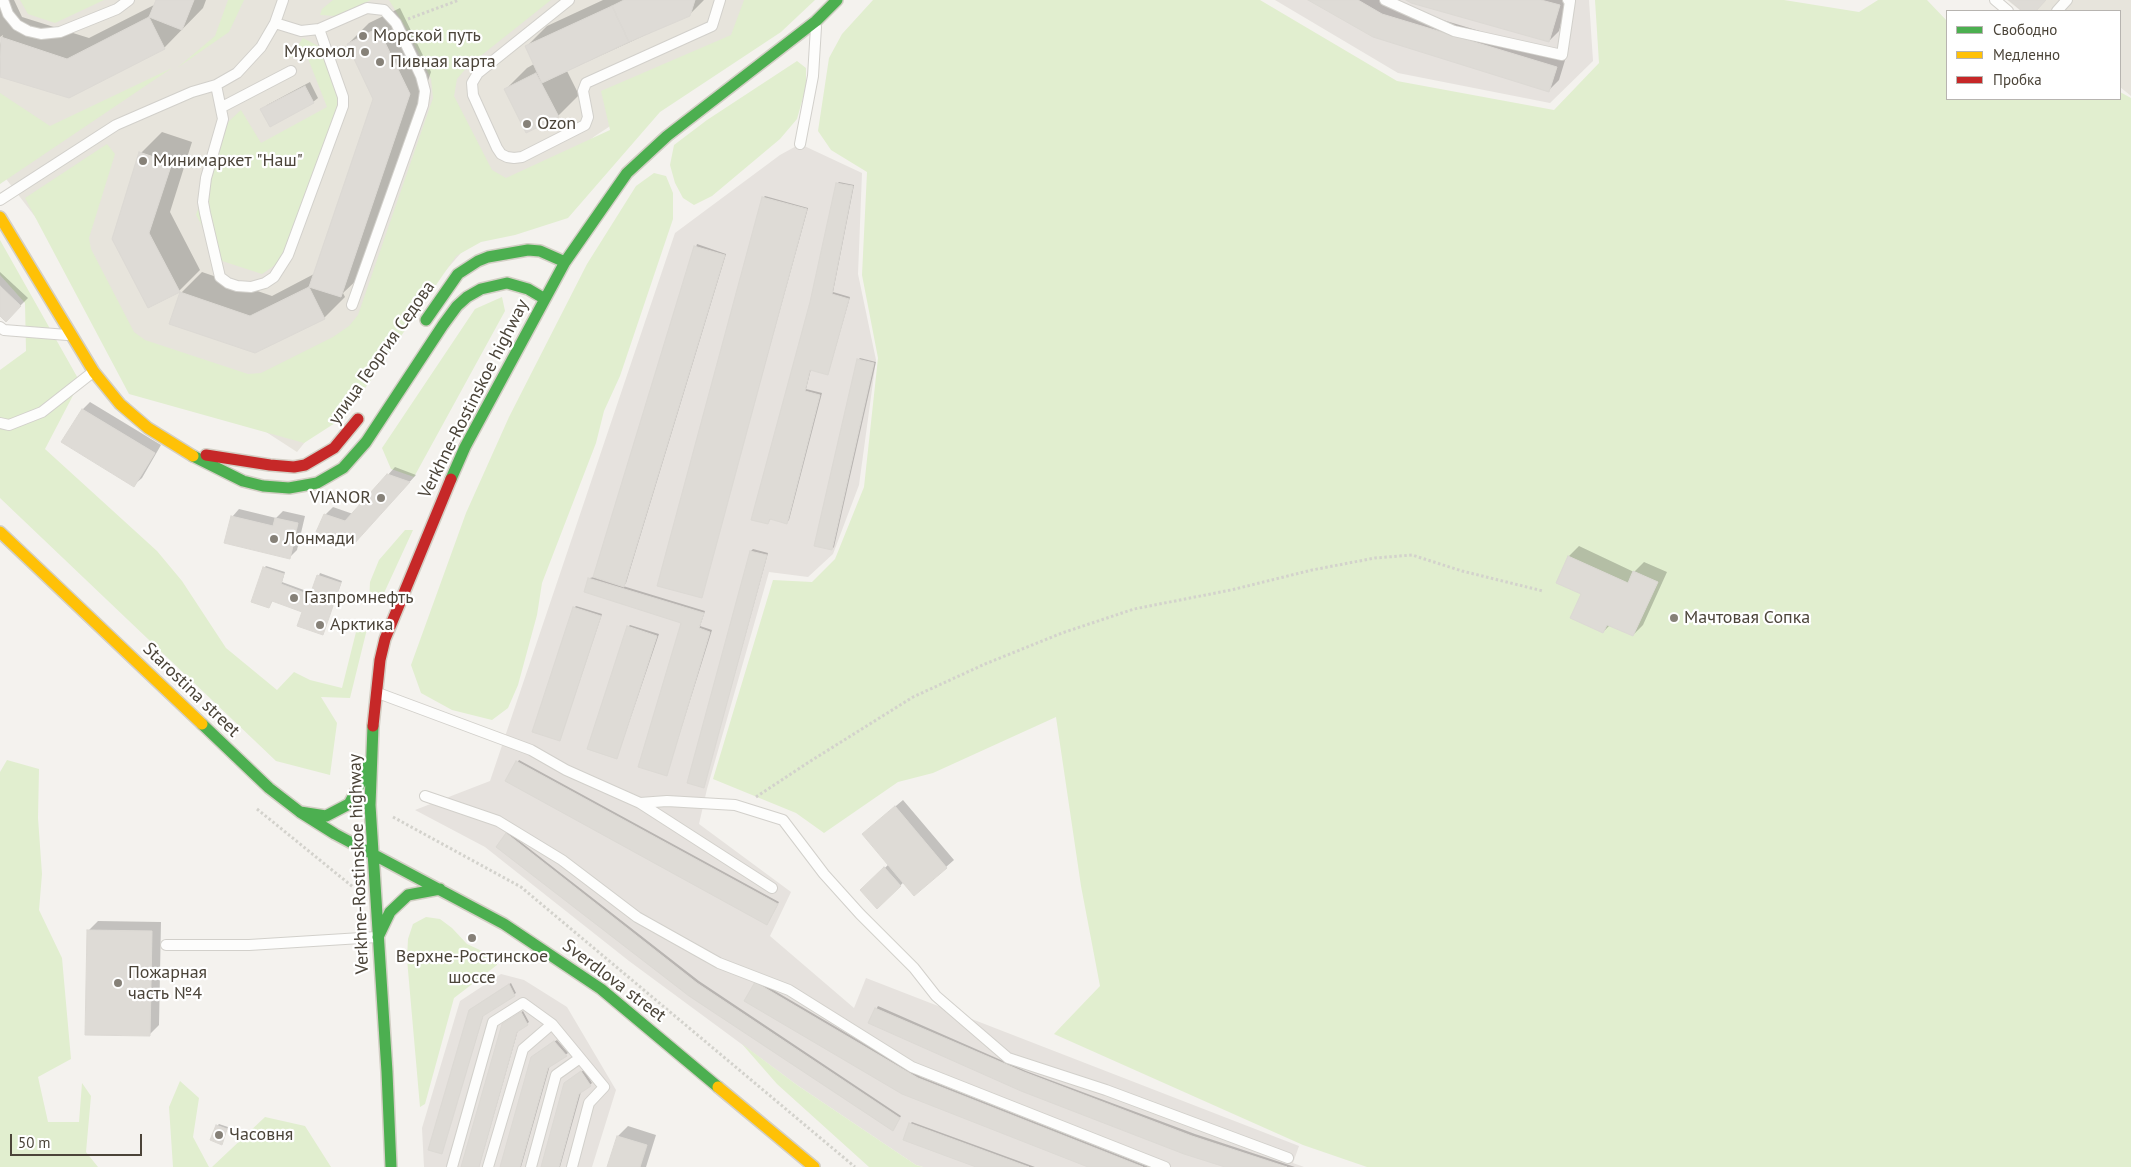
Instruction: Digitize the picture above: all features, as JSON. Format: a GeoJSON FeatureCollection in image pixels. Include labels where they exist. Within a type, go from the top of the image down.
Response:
{"type":"FeatureCollection","features":[{"type":"Feature","properties":{"kind":"street","name":"Verkhne-Rostinskoe highway"},"geometry":{"type":"LineString","coordinates":[[391,1167],[387,1072],[370,805],[376,692],[385,639],[432,521],[465,447],[565,262],[628,172],[647,154],[816,21],[837,0]]}},
{"type":"Feature","properties":{"kind":"street","name":"улица Георгия Седова"},"geometry":{"type":"LineString","coordinates":[[0,217],[94,372],[120,404],[148,428],[225,473],[243,481],[264,486],[289,488],[317,483],[343,468],[366,442],[443,325],[457,306],[467,297],[481,289],[507,283],[528,289],[545,299]]}},
{"type":"Feature","properties":{"kind":"street","name":"улица Георгия Седова"},"geometry":{"type":"LineString","coordinates":[[420,329],[458,274],[478,261],[488,257],[528,250],[540,251],[565,262]]}},
{"type":"Feature","properties":{"kind":"street","name":"улица Георгия Седова"},"geometry":{"type":"LineString","coordinates":[[192,453],[270,465],[294,467],[305,465],[334,448],[350,431],[367,407]]}},
{"type":"Feature","properties":{"kind":"street","name":"Starostina street"},"geometry":{"type":"LineString","coordinates":[[0,532],[269,788],[300,812],[335,834],[373,854]]}},
{"type":"Feature","properties":{"kind":"street"},"geometry":{"type":"LineString","coordinates":[[300,812],[326,816],[349,804],[362,780],[372,745]]}},
{"type":"Feature","properties":{"kind":"street","name":"Sverdlova street"},"geometry":{"type":"LineString","coordinates":[[373,854],[440,888],[504,924],[601,989],[814,1167]]}},
{"type":"Feature","properties":{"kind":"street"},"geometry":{"type":"LineString","coordinates":[[378,937],[390,912],[408,895],[440,888]]}},
{"type":"Feature","properties":{"kind":"lane"},"geometry":{"type":"LineString","coordinates":[[3,0],[8,14],[17,25],[28,31],[41,34],[60,32],[117,9],[130,0]]}},
{"type":"Feature","properties":{"kind":"lane"},"geometry":{"type":"LineString","coordinates":[[0,200],[116,126],[192,92],[216,85],[237,73],[261,47],[275,24],[283,0]]}},
{"type":"Feature","properties":{"kind":"lane"},"geometry":{"type":"LineString","coordinates":[[567,0],[478,73],[472,83],[473,95],[497,148],[507,157],[522,156],[584,125],[588,117],[583,96],[586,83],[712,26],[720,0]]}},
{"type":"Feature","properties":{"kind":"lane"},"geometry":{"type":"LineString","coordinates":[[1385,0],[1454,32],[1562,55],[1570,1],[1568,0]]}},
{"type":"Feature","properties":{"kind":"lane"},"geometry":{"type":"LineString","coordinates":[[1995,0],[2007,10]]}},
{"type":"Feature","properties":{"kind":"lane"},"geometry":{"type":"LineString","coordinates":[[2058,10],[2067,0]]}},
{"type":"Feature","properties":{"kind":"lane"},"geometry":{"type":"LineString","coordinates":[[275,24],[301,31],[319,30],[368,8],[384,10],[396,23],[422,76],[425,92],[423,106],[352,304]]}},
{"type":"Feature","properties":{"kind":"lane"},"geometry":{"type":"LineString","coordinates":[[800,144],[813,76],[816,21]]}},
{"type":"Feature","properties":{"kind":"lane"},"geometry":{"type":"LineString","coordinates":[[216,85],[222,106],[222,128],[206,178],[203,202],[220,277],[228,283],[237,286],[251,287],[265,282],[274,276],[288,255],[340,114],[343,97],[319,30]]}},
{"type":"Feature","properties":{"kind":"lane"},"geometry":{"type":"LineString","coordinates":[[222,106],[291,71]]}},
{"type":"Feature","properties":{"kind":"lane"},"geometry":{"type":"LineString","coordinates":[[0,326],[4,330],[72,336]]}},
{"type":"Feature","properties":{"kind":"lane"},"geometry":{"type":"LineString","coordinates":[[0,423],[9,425],[42,412],[94,372]]}},
{"type":"Feature","properties":{"kind":"lane"},"geometry":{"type":"LineString","coordinates":[[376,692],[531,750],[566,770],[640,803],[772,888]]}},
{"type":"Feature","properties":{"kind":"lane"},"geometry":{"type":"LineString","coordinates":[[425,796],[498,822],[562,860],[637,917],[719,963],[789,990],[912,1067],[1164,1167]]}},
{"type":"Feature","properties":{"kind":"lane"},"geometry":{"type":"LineString","coordinates":[[640,803],[667,801],[736,804],[783,820],[824,874],[860,914],[914,968],[936,996],[1008,1058],[1106,1090],[1288,1158]]}},
{"type":"Feature","properties":{"kind":"lane"},"geometry":{"type":"LineString","coordinates":[[166,945],[249,945],[378,937]]}},
{"type":"Feature","properties":{"kind":"lane"},"geometry":{"type":"LineString","coordinates":[[452,1167],[492,1022],[523,1003],[552,1024],[604,1087],[589,1103],[572,1167]]}},
{"type":"Feature","properties":{"kind":"lane"},"geometry":{"type":"LineString","coordinates":[[488,1167],[523,1049],[552,1024]]}},
{"type":"Feature","properties":{"kind":"lane"},"geometry":{"type":"LineString","coordinates":[[531,1167],[556,1075],[580,1058]]}},
{"type":"Feature","properties":{"kind":"path"},"geometry":{"type":"LineString","coordinates":[[396,23],[458,0]]}},
{"type":"Feature","properties":{"kind":"path"},"geometry":{"type":"LineString","coordinates":[[736,804],[756,797],[913,697],[984,664],[1045,640],[1134,609],[1231,590],[1312,570],[1366,560],[1412,555],[1462,571],[1543,591]]}},
{"type":"Feature","properties":{"kind":"shaded area"},"geometry":{"type":"Polygon","coordinates":[[[0,0],[803,0],[595,136],[487,223],[414,307],[297,452],[135,347],[0,171],[0,0]]]}},
{"type":"Feature","properties":{"kind":"shaded area"},"geometry":{"type":"Polygon","coordinates":[[[1275,0],[1589,0],[1593,61],[1550,103],[1398,73],[1275,0]]]}},
{"type":"Feature","properties":{"kind":"shaded area"},"geometry":{"type":"Polygon","coordinates":[[[2007,0],[2131,0],[2131,96],[2121,88],[2121,10],[2020,10],[2007,0]]]}},
{"type":"Feature","properties":{"kind":"shaded area"},"geometry":{"type":"Polygon","coordinates":[[[800,144],[862,173],[858,274],[876,360],[859,485],[833,554],[808,577],[769,572],[707,789],[699,824],[791,892],[770,936],[854,1008],[866,978],[1299,1146],[1293,1163],[1304,1167],[923,1167],[916,1165],[797,1085],[629,961],[485,847],[415,810],[490,781],[675,233],[780,155],[800,144]]]}},
{"type":"Feature","properties":{"kind":"shaded area"},"geometry":{"type":"Polygon","coordinates":[[[501,974],[524,980],[567,1007],[616,1090],[592,1167],[424,1167],[422,1128],[460,1001],[501,974]]]}},
{"type":"Feature","properties":{"kind":"green space"},"geometry":{"type":"Polygon","coordinates":[[[20,0],[104,0],[55,23],[28,14],[20,0]]]}},
{"type":"Feature","properties":{"kind":"green space"},"geometry":{"type":"Polygon","coordinates":[[[228,0],[244,0],[229,32],[177,68],[215,36],[228,0]]]}},
{"type":"Feature","properties":{"kind":"green space"},"geometry":{"type":"Polygon","coordinates":[[[333,0],[371,0],[336,16],[320,15],[322,9],[333,0]]]}},
{"type":"Feature","properties":{"kind":"green space"},"geometry":{"type":"Polygon","coordinates":[[[389,0],[551,0],[468,66],[457,79],[454,96],[492,170],[506,178],[610,130],[601,91],[731,35],[744,0],[815,0],[781,32],[660,112],[568,218],[515,235],[481,242],[456,256],[346,416],[304,443],[129,394],[25,198],[107,144],[115,154],[89,238],[91,249],[134,332],[145,340],[248,374],[261,373],[333,337],[349,326],[358,315],[433,98],[431,79],[409,33],[389,0]]]}},
{"type":"Feature","properties":{"kind":"green space"},"geometry":{"type":"Polygon","coordinates":[[[873,0],[1260,0],[1397,81],[1554,110],[1599,63],[1595,0],[1784,0],[1859,12],[1878,0],[1927,0],[1946,20],[1946,100],[2121,100],[2121,93],[2131,98],[2131,1167],[1367,1167],[1303,1145],[1054,1034],[1100,986],[1081,886],[1056,717],[933,773],[898,782],[824,833],[796,813],[713,779],[773,580],[812,582],[835,559],[864,487],[878,358],[862,275],[867,172],[831,150],[818,131],[829,58],[842,34],[873,0]]]}},
{"type":"Feature","properties":{"kind":"green space"},"geometry":{"type":"Polygon","coordinates":[[[303,38],[324,49],[342,92],[284,259],[262,274],[222,261],[196,215],[228,122],[241,110],[261,143],[327,107],[307,56],[290,57],[303,38]]]}},
{"type":"Feature","properties":{"kind":"green space"},"geometry":{"type":"Polygon","coordinates":[[[797,61],[806,68],[806,87],[797,119],[780,139],[712,196],[694,205],[683,198],[675,183],[670,165],[674,145],[707,120],[797,61]]]}},
{"type":"Feature","properties":{"kind":"green space"},"geometry":{"type":"Polygon","coordinates":[[[172,68],[0,184],[0,93],[50,126],[172,68]]]}},
{"type":"Feature","properties":{"kind":"green space"},"geometry":{"type":"Polygon","coordinates":[[[654,173],[666,176],[673,193],[673,219],[620,376],[604,411],[596,443],[542,583],[537,615],[518,685],[508,708],[492,720],[452,710],[421,693],[411,665],[466,513],[509,417],[587,264],[636,186],[654,173]]]}},
{"type":"Feature","properties":{"kind":"green space"},"geometry":{"type":"Polygon","coordinates":[[[0,240],[80,382],[45,449],[157,551],[182,581],[226,648],[277,690],[294,672],[310,680],[342,688],[358,624],[367,629],[350,698],[321,697],[337,723],[330,775],[276,761],[0,498],[0,370],[26,351],[25,303],[0,275],[0,240]]]}},
{"type":"Feature","properties":{"kind":"green space"},"geometry":{"type":"Polygon","coordinates":[[[502,297],[505,311],[414,477],[391,469],[382,448],[475,309],[502,297]]]}},
{"type":"Feature","properties":{"kind":"green space"},"geometry":{"type":"Polygon","coordinates":[[[405,530],[413,530],[379,604],[369,603],[370,582],[379,560],[405,530]]]}},
{"type":"Feature","properties":{"kind":"green space"},"geometry":{"type":"Polygon","coordinates":[[[7,760],[39,769],[38,818],[42,874],[39,910],[62,958],[71,1059],[38,1077],[48,1122],[79,1122],[82,1083],[91,1096],[86,1152],[98,1167],[0,1167],[0,772],[7,760]]]}},
{"type":"Feature","properties":{"kind":"green space"},"geometry":{"type":"Polygon","coordinates":[[[426,917],[440,919],[452,928],[467,944],[497,958],[497,965],[454,998],[425,1104],[420,1107],[407,959],[408,939],[413,924],[426,917]]]}},
{"type":"Feature","properties":{"kind":"green space"},"geometry":{"type":"Polygon","coordinates":[[[742,1044],[797,1085],[916,1165],[923,1167],[869,1167],[777,1084],[742,1044]]]}},
{"type":"Feature","properties":{"kind":"green space"},"geometry":{"type":"Polygon","coordinates":[[[180,1081],[199,1098],[193,1137],[209,1167],[173,1167],[169,1107],[180,1081]]]}},
{"type":"Feature","properties":{"kind":"green space"},"geometry":{"type":"Polygon","coordinates":[[[265,1117],[305,1126],[331,1167],[212,1167],[265,1117]]]}},
{"type":"Feature","properties":{"kind":"building"},"geometry":{"type":"Polygon","coordinates":[[[156,0],[194,0],[182,30],[149,17],[156,0]]]}},
{"type":"Feature","properties":{"kind":"building"},"geometry":{"type":"Polygon","coordinates":[[[624,0],[695,0],[690,16],[629,42],[612,6],[624,0]]]}},
{"type":"Feature","properties":{"kind":"building"},"geometry":{"type":"Polygon","coordinates":[[[1308,0],[1358,0],[1382,14],[1557,67],[1549,92],[1373,37],[1308,0]]]}},
{"type":"Feature","properties":{"kind":"building"},"geometry":{"type":"Polygon","coordinates":[[[1406,0],[1541,0],[1560,5],[1549,42],[1406,0]]]}},
{"type":"Feature","properties":{"kind":"building"},"geometry":{"type":"Polygon","coordinates":[[[2009,0],[2046,0],[2037,10],[2021,10],[2009,0]]]}},
{"type":"Feature","properties":{"kind":"building"},"geometry":{"type":"Polygon","coordinates":[[[612,6],[629,42],[542,83],[525,46],[612,6]]]}},
{"type":"Feature","properties":{"kind":"building"},"geometry":{"type":"Polygon","coordinates":[[[149,17],[165,49],[69,98],[0,77],[1,37],[67,59],[149,17]]]}},
{"type":"Feature","properties":{"kind":"building"},"geometry":{"type":"Polygon","coordinates":[[[378,28],[410,94],[341,297],[309,287],[373,99],[347,44],[378,28]]]}},
{"type":"Feature","properties":{"kind":"building"},"geometry":{"type":"Polygon","coordinates":[[[536,73],[559,117],[526,133],[504,89],[536,73]]]}},
{"type":"Feature","properties":{"kind":"building"},"geometry":{"type":"Polygon","coordinates":[[[305,86],[314,103],[270,127],[260,109],[305,86]]]}},
{"type":"Feature","properties":{"kind":"building"},"geometry":{"type":"Polygon","coordinates":[[[139,152],[172,163],[149,233],[180,292],[148,308],[112,239],[139,152]]]}},
{"type":"Feature","properties":{"kind":"building"},"geometry":{"type":"Polygon","coordinates":[[[836,183],[853,186],[832,294],[849,299],[828,375],[810,370],[805,391],[820,395],[787,524],[770,519],[768,524],[751,520],[810,302],[836,183]]]}},
{"type":"Feature","properties":{"kind":"building"},"geometry":{"type":"Polygon","coordinates":[[[762,197],[807,209],[702,598],[657,586],[762,197]]]}},
{"type":"Feature","properties":{"kind":"building"},"geometry":{"type":"Polygon","coordinates":[[[694,246],[725,255],[624,587],[593,577],[694,246]]]}},
{"type":"Feature","properties":{"kind":"building"},"geometry":{"type":"Polygon","coordinates":[[[0,286],[21,306],[6,322],[0,316],[0,286]]]}},
{"type":"Feature","properties":{"kind":"building"},"geometry":{"type":"Polygon","coordinates":[[[309,287],[325,319],[255,353],[169,324],[180,292],[250,316],[309,287]]]}},
{"type":"Feature","properties":{"kind":"building"},"geometry":{"type":"Polygon","coordinates":[[[857,359],[874,363],[832,550],[814,546],[857,359]]]}},
{"type":"Feature","properties":{"kind":"building"},"geometry":{"type":"Polygon","coordinates":[[[82,409],[155,453],[134,487],[61,442],[82,409]]]}},
{"type":"Feature","properties":{"kind":"building","name":"VIANOR"},"geometry":{"type":"Polygon","coordinates":[[[387,474],[410,482],[353,545],[316,532],[324,514],[345,521],[387,474]]]}},
{"type":"Feature","properties":{"kind":"building"},"geometry":{"type":"Polygon","coordinates":[[[231,516],[273,526],[275,518],[298,523],[290,559],[224,543],[231,516]]]}},
{"type":"Feature","properties":{"kind":"building"},"geometry":{"type":"Polygon","coordinates":[[[750,551],[767,555],[704,788],[687,783],[750,551]]]}},
{"type":"Feature","properties":{"kind":"building"},"geometry":{"type":"Polygon","coordinates":[[[1568,556],[1628,583],[1633,571],[1658,582],[1633,636],[1607,625],[1603,633],[1570,618],[1581,594],[1556,583],[1568,556]]]}},
{"type":"Feature","properties":{"kind":"building","name":"Газпромнефть"},"geometry":{"type":"Polygon","coordinates":[[[263,567],[284,574],[281,584],[310,595],[317,575],[341,583],[323,635],[297,626],[302,612],[272,601],[269,608],[251,602],[263,567]]]}},
{"type":"Feature","properties":{"kind":"building"},"geometry":{"type":"Polygon","coordinates":[[[588,578],[704,613],[699,628],[710,632],[667,776],[638,767],[681,623],[584,592],[588,578]]]}},
{"type":"Feature","properties":{"kind":"building"},"geometry":{"type":"Polygon","coordinates":[[[573,607],[601,616],[560,741],[532,732],[573,607]]]}},
{"type":"Feature","properties":{"kind":"building"},"geometry":{"type":"Polygon","coordinates":[[[627,626],[657,636],[617,759],[587,749],[627,626]]]}},
{"type":"Feature","properties":{"kind":"building"},"geometry":{"type":"Polygon","coordinates":[[[516,761],[778,904],[767,925],[505,781],[516,761]]]}},
{"type":"Feature","properties":{"kind":"building"},"geometry":{"type":"Polygon","coordinates":[[[895,806],[947,868],[914,896],[862,834],[895,806]]]}},
{"type":"Feature","properties":{"kind":"building"},"geometry":{"type":"Polygon","coordinates":[[[506,833],[697,983],[900,1118],[893,1131],[689,996],[496,847],[506,833]]]}},
{"type":"Feature","properties":{"kind":"building"},"geometry":{"type":"Polygon","coordinates":[[[884,867],[901,886],[877,909],[860,890],[884,867]]]}},
{"type":"Feature","properties":{"kind":"building","name":"Пожарная часть №4"},"geometry":{"type":"Polygon","coordinates":[[[87,930],[152,931],[150,1036],[85,1035],[87,930]]]}},
{"type":"Feature","properties":{"kind":"building"},"geometry":{"type":"Polygon","coordinates":[[[755,982],[918,1078],[1143,1167],[1088,1167],[902,1094],[744,1001],[755,982]]]}},
{"type":"Feature","properties":{"kind":"building"},"geometry":{"type":"Polygon","coordinates":[[[509,984],[515,996],[483,1016],[442,1154],[428,1150],[469,1010],[509,984]]]}},
{"type":"Feature","properties":{"kind":"building"},"geometry":{"type":"Polygon","coordinates":[[[875,1008],[1024,1072],[1192,1136],[1287,1167],[1225,1167],[1184,1154],[1021,1091],[868,1023],[875,1008]]]}},
{"type":"Feature","properties":{"kind":"building"},"geometry":{"type":"Polygon","coordinates":[[[521,1012],[528,1025],[517,1032],[479,1167],[461,1167],[502,1024],[521,1012]]]}},
{"type":"Feature","properties":{"kind":"building"},"geometry":{"type":"Polygon","coordinates":[[[554,1041],[567,1056],[548,1068],[520,1167],[500,1167],[531,1057],[554,1041]]]}},
{"type":"Feature","properties":{"kind":"building"},"geometry":{"type":"Polygon","coordinates":[[[581,1071],[591,1086],[579,1094],[559,1167],[541,1167],[564,1083],[581,1071]]]}},
{"type":"Feature","properties":{"kind":"building"},"geometry":{"type":"Polygon","coordinates":[[[909,1123],[1029,1167],[976,1167],[903,1140],[909,1123]]]}},
{"type":"Feature","properties":{"kind":"building","name":"Часовня"},"geometry":{"type":"Polygon","coordinates":[[[216,1125],[227,1129],[222,1145],[210,1140],[216,1125]]]}},
{"type":"Feature","properties":{"kind":"building"},"geometry":{"type":"Polygon","coordinates":[[[617,1136],[647,1145],[640,1167],[607,1167],[617,1136]]]}},
{"type":"Feature","properties":{"kind":"traffic: fast"},"geometry":{"type":"LineString","coordinates":[[451,479],[465,447],[565,262],[627,173],[667,136],[816,21],[837,0]]}},
{"type":"Feature","properties":{"kind":"traffic: fast"},"geometry":{"type":"LineString","coordinates":[[426,320],[458,274],[478,261],[488,257],[528,250],[540,251],[565,262]]}},
{"type":"Feature","properties":{"kind":"traffic: fast"},"geometry":{"type":"LineString","coordinates":[[193,456],[243,481],[263,486],[289,488],[317,483],[343,468],[366,442],[443,325],[457,306],[467,297],[481,289],[507,283],[528,289],[545,299]]}},
{"type":"Feature","properties":{"kind":"traffic: fast"},"geometry":{"type":"LineString","coordinates":[[202,724],[269,788],[300,812],[335,834],[504,924],[601,989],[718,1087]]}},
{"type":"Feature","properties":{"kind":"traffic: fast"},"geometry":{"type":"LineString","coordinates":[[373,726],[370,805],[387,1072],[391,1167]]}},
{"type":"Feature","properties":{"kind":"traffic: fast"},"geometry":{"type":"LineString","coordinates":[[300,812],[326,816],[349,804],[362,780],[365,767]]}},
{"type":"Feature","properties":{"kind":"traffic: fast"},"geometry":{"type":"LineString","coordinates":[[378,937],[390,912],[408,895],[440,889]]}},
{"type":"Feature","properties":{"kind":"traffic: slow"},"geometry":{"type":"LineString","coordinates":[[0,217],[94,372],[120,404],[148,428],[193,456]]}},
{"type":"Feature","properties":{"kind":"traffic: slow"},"geometry":{"type":"LineString","coordinates":[[0,532],[202,724]]}},
{"type":"Feature","properties":{"kind":"traffic: slow"},"geometry":{"type":"LineString","coordinates":[[718,1087],[814,1167]]}},
{"type":"Feature","properties":{"kind":"traffic: jam"},"geometry":{"type":"LineString","coordinates":[[206,455],[270,465],[294,467],[305,465],[334,448],[358,419]]}},
{"type":"Feature","properties":{"kind":"traffic: jam"},"geometry":{"type":"LineString","coordinates":[[373,726],[380,660],[385,639],[451,479]]}},
{"type":"Feature","properties":{"kind":"place","name":"Морской путь"},"geometry":{"type":"Point","coordinates":[363,36]}},
{"type":"Feature","properties":{"kind":"place","name":"Мукомол"},"geometry":{"type":"Point","coordinates":[365,52]}},
{"type":"Feature","properties":{"kind":"place","name":"Пивная карта"},"geometry":{"type":"Point","coordinates":[380,62]}},
{"type":"Feature","properties":{"kind":"place","name":"Ozon"},"geometry":{"type":"Point","coordinates":[527,124]}},
{"type":"Feature","properties":{"kind":"place","name":"Минимаркет \"Наш\""},"geometry":{"type":"Point","coordinates":[143,161]}},
{"type":"Feature","properties":{"kind":"place","name":"VIANOR"},"geometry":{"type":"Point","coordinates":[381,498]}},
{"type":"Feature","properties":{"kind":"place","name":"Лонмади"},"geometry":{"type":"Point","coordinates":[274,539]}},
{"type":"Feature","properties":{"kind":"place","name":"Газпромнефть"},"geometry":{"type":"Point","coordinates":[294,598]}},
{"type":"Feature","properties":{"kind":"place","name":"Мачтовая Сопка"},"geometry":{"type":"Point","coordinates":[1674,618]}},
{"type":"Feature","properties":{"kind":"place","name":"Арктика"},"geometry":{"type":"Point","coordinates":[320,625]}},
{"type":"Feature","properties":{"kind":"place","name":"Верхне-Ростинское шоссе"},"geometry":{"type":"Point","coordinates":[472,938]}},
{"type":"Feature","properties":{"kind":"place","name":"Пожарная часть №4"},"geometry":{"type":"Point","coordinates":[118,983]}},
{"type":"Feature","properties":{"kind":"place","name":"Часовня"},"geometry":{"type":"Point","coordinates":[219,1135]}}]}
